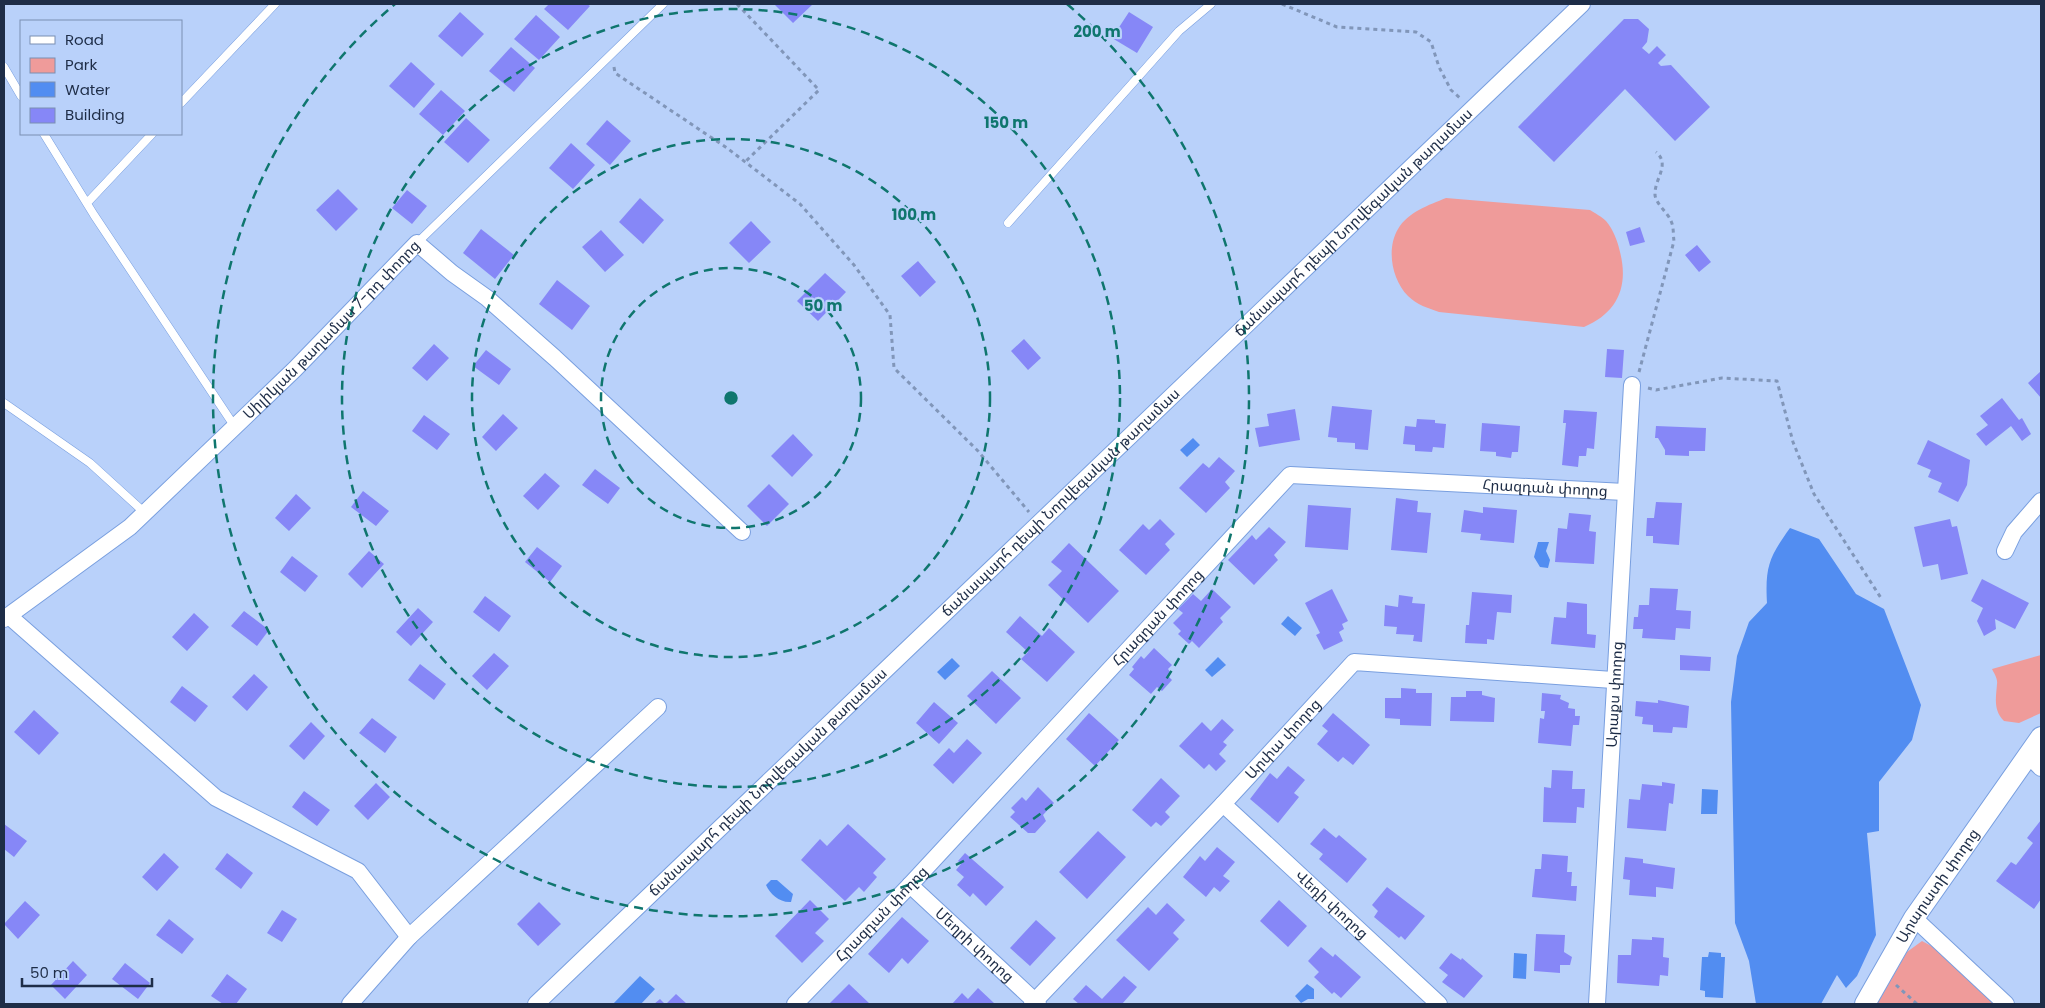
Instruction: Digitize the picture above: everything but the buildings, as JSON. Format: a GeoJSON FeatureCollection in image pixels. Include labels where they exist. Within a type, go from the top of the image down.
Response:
{"type":"FeatureCollection","features":[{"type":"Feature","properties":{"kind":"street","name":"ճանապարհ դեպի Նորվեգական թաղամաս"},"geometry":{"type":"LineString","coordinates":[[540,1003],[1582,4]]}},
{"type":"Feature","properties":{"kind":"street","name":"Սիլիկյան թաղամաս 7-րդ փողոց"},"geometry":{"type":"LineString","coordinates":[[6,618],[130,527],[295,369],[417,243],[452,273],[487,298],[555,358],[742,532]]}},
{"type":"Feature","properties":{"kind":"street","name":"Արաքս փողոց"},"geometry":{"type":"LineString","coordinates":[[1597,1004],[1632,385]]}},
{"type":"Feature","properties":{"kind":"street","name":"Հրազդան փողոց"},"geometry":{"type":"LineString","coordinates":[[795,1004],[910,885],[1290,475],[1625,492]]}},
{"type":"Feature","properties":{"kind":"street"},"geometry":{"type":"LineString","coordinates":[[2004,551],[2014,532],[2041,501]]}},
{"type":"Feature","properties":{"kind":"street"},"geometry":{"type":"LineString","coordinates":[[6,618],[216,798],[358,871],[409,936]]}},
{"type":"Feature","properties":{"kind":"street","name":"Արփա փողոց"},"geometry":{"type":"LineString","coordinates":[[1035,1003],[1354,662],[1614,680]]}},
{"type":"Feature","properties":{"kind":"street"},"geometry":{"type":"LineString","coordinates":[[350,1004],[409,936],[658,707]]}},
{"type":"Feature","properties":{"kind":"street","name":"Արարատի փողոց"},"geometry":{"type":"LineString","coordinates":[[1865,1004],[1914,918],[2033,763],[2041,737]]}},
{"type":"Feature","properties":{"kind":"street","name":"Վեդի փողոց"},"geometry":{"type":"LineString","coordinates":[[1223,804],[1439,1004]]}},
{"type":"Feature","properties":{"kind":"street","name":"Մեղրի փողոց"},"geometry":{"type":"LineString","coordinates":[[910,885],[1035,1003]]}},
{"type":"Feature","properties":{"kind":"street"},"geometry":{"type":"LineString","coordinates":[[1914,918],[2006,1004]]}},
{"type":"Feature","properties":{"kind":"lane"},"geometry":{"type":"LineString","coordinates":[[182,102],[275,4]]}},
{"type":"Feature","properties":{"kind":"lane"},"geometry":{"type":"LineString","coordinates":[[417,243],[663,4]]}},
{"type":"Feature","properties":{"kind":"lane"},"geometry":{"type":"LineString","coordinates":[[1008,223],[1179,30],[1211,4]]}},
{"type":"Feature","properties":{"kind":"lane"},"geometry":{"type":"LineString","coordinates":[[4,67],[20,94]]}},
{"type":"Feature","properties":{"kind":"lane"},"geometry":{"type":"LineString","coordinates":[[45,135],[234,427]]}},
{"type":"Feature","properties":{"kind":"lane"},"geometry":{"type":"LineString","coordinates":[[87,203],[151,135]]}},
{"type":"Feature","properties":{"kind":"lane"},"geometry":{"type":"LineString","coordinates":[[4,403],[90,464],[145,513]]}},
{"type":"Feature","properties":{"kind":"path"},"geometry":{"type":"LineString","coordinates":[[737,4],[819,90],[746,162]]}},
{"type":"Feature","properties":{"kind":"path"},"geometry":{"type":"LineString","coordinates":[[1282,4],[1337,27],[1416,32],[1431,42],[1438,67],[1451,90],[1472,109]]}},
{"type":"Feature","properties":{"kind":"path"},"geometry":{"type":"LineString","coordinates":[[612,54],[615,73],[746,162],[800,204],[854,265],[890,314],[894,368],[978,451],[1038,524]]}},
{"type":"Feature","properties":{"kind":"path"},"geometry":{"type":"LineString","coordinates":[[1656,152],[1662,157],[1664,165],[1656,183],[1655,197],[1672,222],[1674,241],[1640,369],[1632,385],[1656,390],[1722,378],[1777,381],[1793,442],[1814,494],[1881,598]]}},
{"type":"Feature","properties":{"kind":"path"},"geometry":{"type":"LineString","coordinates":[[1882,974],[1917,1004]]}},
{"type":"Feature","properties":{"kind":"green space"},"geometry":{"type":"Polygon","coordinates":[[[1446,198],[1590,210],[1606,221],[1618,244],[1623,277],[1618,297],[1605,314],[1584,327],[1439,312],[1415,302],[1402,289],[1392,264],[1394,237],[1407,218],[1426,206],[1446,198]]]}},
{"type":"Feature","properties":{"kind":"green space"},"geometry":{"type":"Polygon","coordinates":[[[2041,655],[2041,713],[2019,723],[2004,721],[1998,713],[1996,699],[1997,680],[1992,669],[2041,655]]]}},
{"type":"Feature","properties":{"kind":"green space"},"geometry":{"type":"Polygon","coordinates":[[[1922,941],[1935,948],[1994,1004],[1877,1004],[1907,952],[1922,941]]]}},
{"type":"Feature","properties":{"kind":"water"},"geometry":{"type":"Polygon","coordinates":[[[1193,438],[1200,445],[1187,457],[1180,450],[1193,438]]]}},
{"type":"Feature","properties":{"kind":"water"},"geometry":{"type":"Polygon","coordinates":[[[1790,528],[1819,539],[1856,594],[1884,609],[1921,705],[1912,740],[1879,782],[1879,831],[1867,833],[1876,935],[1857,976],[1846,988],[1837,975],[1821,1004],[1756,1004],[1749,961],[1735,923],[1731,702],[1737,656],[1749,622],[1767,603],[1767,580],[1770,563],[1777,547],[1790,528]]]}},
{"type":"Feature","properties":{"kind":"water"},"geometry":{"type":"Polygon","coordinates":[[[1538,542],[1549,542],[1546,551],[1550,560],[1548,568],[1540,567],[1534,557],[1538,542]]]}},
{"type":"Feature","properties":{"kind":"water"},"geometry":{"type":"Polygon","coordinates":[[[1288,616],[1302,628],[1295,636],[1281,624],[1288,616]]]}},
{"type":"Feature","properties":{"kind":"water"},"geometry":{"type":"Polygon","coordinates":[[[1218,657],[1226,665],[1212,677],[1205,670],[1218,657]]]}},
{"type":"Feature","properties":{"kind":"water"},"geometry":{"type":"Polygon","coordinates":[[[952,658],[960,666],[945,680],[937,672],[952,658]]]}},
{"type":"Feature","properties":{"kind":"water"},"geometry":{"type":"Polygon","coordinates":[[[1702,789],[1718,790],[1717,814],[1701,814],[1702,789]]]}},
{"type":"Feature","properties":{"kind":"water"},"geometry":{"type":"Polygon","coordinates":[[[771,880],[777,880],[793,894],[791,902],[783,901],[770,892],[766,885],[771,880]]]}},
{"type":"Feature","properties":{"kind":"water"},"geometry":{"type":"Polygon","coordinates":[[[1709,952],[1721,953],[1721,957],[1725,957],[1723,998],[1705,997],[1705,991],[1700,990],[1702,957],[1708,957],[1709,952]]]}},
{"type":"Feature","properties":{"kind":"water"},"geometry":{"type":"Polygon","coordinates":[[[1514,953],[1527,954],[1526,979],[1513,978],[1514,953]]]}},
{"type":"Feature","properties":{"kind":"water"},"geometry":{"type":"Polygon","coordinates":[[[640,976],[655,989],[641,1004],[613,1004],[640,976]]]}},
{"type":"Feature","properties":{"kind":"water"},"geometry":{"type":"Polygon","coordinates":[[[1307,984],[1314,989],[1314,999],[1308,999],[1301,1003],[1295,996],[1307,984]]]}}]}
